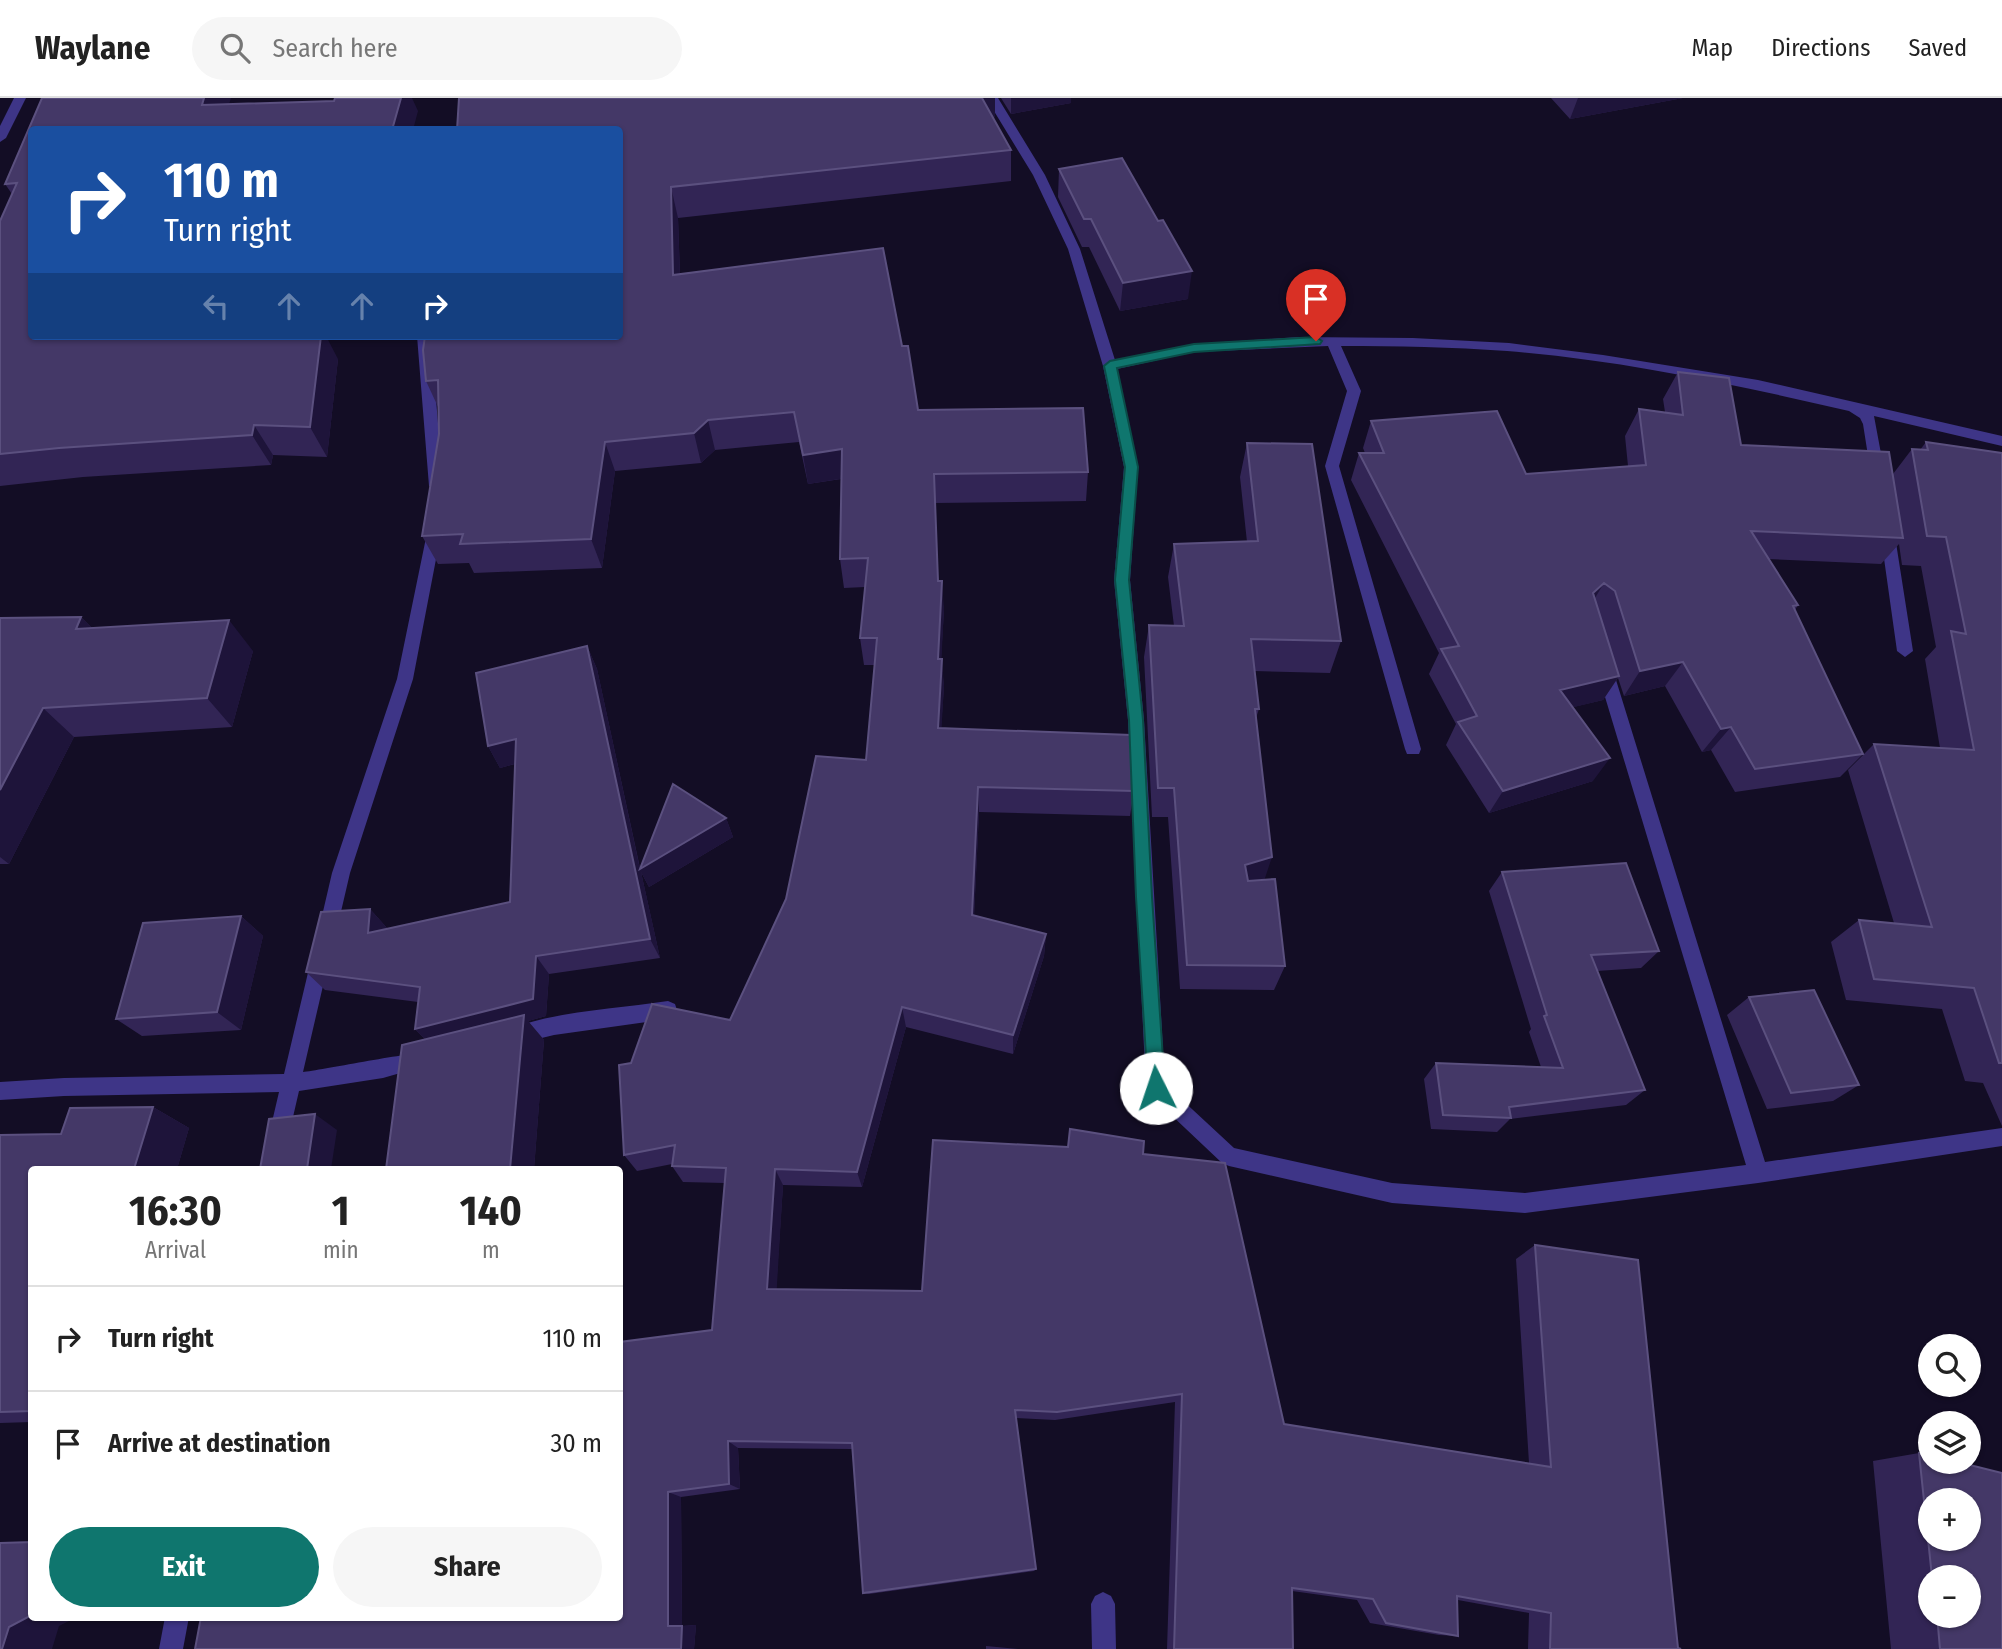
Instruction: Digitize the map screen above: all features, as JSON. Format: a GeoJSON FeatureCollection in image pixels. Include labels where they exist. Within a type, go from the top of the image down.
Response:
{"type":"FeatureCollection","features":[{"type":"Feature","properties":{"kind":"street"},"geometry":{"type":"LineString","coordinates":[[0,138],[20,98]]}},
{"type":"Feature","properties":{"kind":"street"},"geometry":{"type":"LineString","coordinates":[[992,98],[1039,175],[1074,249],[1110,366],[1131,467],[1122,580],[1136,720],[1156,1088],[1229,1156],[1392,1193],[1525,1203],[1758,1173],[2002,1137]]}},
{"type":"Feature","properties":{"kind":"street"},"geometry":{"type":"LineString","coordinates":[[272,1166],[341,873],[405,679],[438,507],[424,340]]}},
{"type":"Feature","properties":{"kind":"street"},"geometry":{"type":"LineString","coordinates":[[1110,366],[1194,348],[1334,341],[1509,347],[1603,359],[1758,385],[2002,441]]}},
{"type":"Feature","properties":{"kind":"street"},"geometry":{"type":"LineString","coordinates":[[1334,341],[1354,391],[1332,466],[1413,749]]}},
{"type":"Feature","properties":{"kind":"street"},"geometry":{"type":"LineString","coordinates":[[1852,407],[1866,415],[1870,424],[1880,491]]}},
{"type":"Feature","properties":{"kind":"street"},"geometry":{"type":"LineString","coordinates":[[1885,517],[1905,651]]}},
{"type":"Feature","properties":{"kind":"street"},"geometry":{"type":"LineString","coordinates":[[1597,643],[1758,1173]]}},
{"type":"Feature","properties":{"kind":"street"},"geometry":{"type":"LineString","coordinates":[[488,1042],[555,1026],[668,1010]]}},
{"type":"Feature","properties":{"kind":"street"},"geometry":{"type":"LineString","coordinates":[[0,1091],[64,1087],[292,1083],[383,1069],[436,1056]]}},
{"type":"Feature","properties":{"kind":"street"},"geometry":{"type":"LineString","coordinates":[[1103,1604],[1104,1649]]}},
{"type":"Feature","properties":{"kind":"street"},"geometry":{"type":"LineString","coordinates":[[171,1649],[176,1621]]}},
{"type":"Feature","properties":{"kind":"building"},"geometry":{"type":"Polygon","coordinates":[[[42,98],[204,98],[202,105],[334,101],[335,98],[401,98],[393,126],[30,126],[42,98]]]}},
{"type":"Feature","properties":{"kind":"building"},"geometry":{"type":"Polygon","coordinates":[[[459,98],[982,98],[1011,150],[671,187],[673,275],[883,248],[902,346],[908,346],[918,410],[1083,408],[1088,472],[934,474],[938,581],[942,581],[938,659],[942,659],[938,728],[1131,735],[1134,791],[978,787],[972,915],[1046,934],[1013,1035],[902,1007],[857,1172],[775,1169],[767,1289],[922,1291],[933,1140],[1068,1147],[1070,1129],[1144,1141],[1143,1154],[1225,1163],[1284,1424],[1551,1467],[1535,1245],[1638,1260],[1678,1648],[1681,1649],[1550,1649],[1551,1613],[1457,1596],[1458,1636],[1386,1623],[1373,1599],[1292,1588],[1293,1649],[1174,1649],[1182,1394],[1057,1412],[1015,1410],[1036,1569],[863,1593],[852,1443],[728,1441],[729,1484],[668,1492],[668,1626],[682,1626],[681,1649],[195,1649],[200,1621],[623,1621],[623,1342],[712,1330],[726,1168],[672,1166],[675,1145],[624,1155],[619,1065],[631,1063],[652,1004],[730,1020],[786,899],[816,756],[866,760],[877,638],[860,638],[868,558],[840,559],[842,449],[803,455],[794,412],[708,420],[694,433],[605,442],[591,539],[460,544],[463,534],[422,536],[439,434],[438,380],[426,381],[424,340],[623,340],[623,126],[457,126],[459,98]]]}},
{"type":"Feature","properties":{"kind":"building"},"geometry":{"type":"Polygon","coordinates":[[[28,131],[28,340],[321,340],[310,427],[254,425],[252,435],[0,454],[0,221],[17,183],[5,184],[28,131]]]}},
{"type":"Feature","properties":{"kind":"building"},"geometry":{"type":"Polygon","coordinates":[[[1122,158],[1158,221],[1163,220],[1192,271],[1123,283],[1091,219],[1084,219],[1059,169],[1122,158]]]}},
{"type":"Feature","properties":{"kind":"building"},"geometry":{"type":"Polygon","coordinates":[[[1678,372],[1729,378],[1741,445],[1889,452],[1903,538],[1751,531],[1798,605],[1793,606],[1863,754],[1755,769],[1731,727],[1721,729],[1683,662],[1640,671],[1615,591],[1604,583],[1593,593],[1619,676],[1560,690],[1610,758],[1503,791],[1458,722],[1477,716],[1441,649],[1459,646],[1359,453],[1384,453],[1371,421],[1497,411],[1526,474],[1646,465],[1639,409],[1683,415],[1678,372]]]}},
{"type":"Feature","properties":{"kind":"building"},"geometry":{"type":"Polygon","coordinates":[[[1926,442],[2002,453],[2002,1063],[1999,1063],[1974,988],[1874,979],[1859,920],[1932,927],[1874,744],[1974,750],[1951,631],[1966,634],[1946,537],[1927,536],[1912,449],[1928,450],[1926,442]]]}},
{"type":"Feature","properties":{"kind":"building"},"geometry":{"type":"Polygon","coordinates":[[[1247,443],[1312,444],[1341,641],[1251,639],[1259,709],[1255,709],[1272,857],[1245,865],[1248,881],[1275,879],[1285,966],[1187,965],[1174,788],[1158,788],[1149,625],[1184,626],[1174,544],[1258,541],[1247,443]]]}},
{"type":"Feature","properties":{"kind":"building"},"geometry":{"type":"Polygon","coordinates":[[[81,617],[76,629],[229,620],[207,698],[43,708],[0,790],[0,618],[81,617]]]}},
{"type":"Feature","properties":{"kind":"building"},"geometry":{"type":"Polygon","coordinates":[[[587,646],[650,939],[536,956],[533,999],[415,1029],[420,987],[306,972],[321,912],[370,909],[368,933],[510,902],[516,739],[488,746],[476,673],[587,646]]]}},
{"type":"Feature","properties":{"kind":"building"},"geometry":{"type":"Polygon","coordinates":[[[673,784],[726,818],[640,869],[673,784]]]}},
{"type":"Feature","properties":{"kind":"building"},"geometry":{"type":"Polygon","coordinates":[[[1626,863],[1659,951],[1591,955],[1645,1090],[1509,1107],[1511,1118],[1443,1115],[1436,1063],[1563,1068],[1544,1016],[1547,1015],[1502,872],[1626,863]]]}},
{"type":"Feature","properties":{"kind":"building"},"geometry":{"type":"Polygon","coordinates":[[[241,916],[217,1012],[116,1019],[143,923],[241,916]]]}},
{"type":"Feature","properties":{"kind":"building"},"geometry":{"type":"Polygon","coordinates":[[[1814,990],[1859,1085],[1791,1093],[1749,997],[1814,990]]]}},
{"type":"Feature","properties":{"kind":"building"},"geometry":{"type":"Polygon","coordinates":[[[524,1015],[510,1166],[386,1166],[402,1045],[524,1015]]]}},
{"type":"Feature","properties":{"kind":"building"},"geometry":{"type":"Polygon","coordinates":[[[153,1107],[135,1166],[28,1166],[28,1411],[0,1412],[0,1135],[61,1134],[70,1108],[153,1107]]]}},
{"type":"Feature","properties":{"kind":"building"},"geometry":{"type":"Polygon","coordinates":[[[315,1114],[307,1166],[261,1166],[269,1119],[315,1114]]]}},
{"type":"Feature","properties":{"kind":"building"},"geometry":{"type":"Polygon","coordinates":[[[1981,1468],[2002,1473],[2002,1649],[1940,1649],[1938,1628],[1981,1628],[1981,1565],[1931,1565],[1929,1551],[1981,1551],[1981,1488],[1923,1488],[1921,1474],[1981,1474],[1981,1468]]]}},
{"type":"Feature","properties":{"kind":"building"},"geometry":{"type":"Polygon","coordinates":[[[28,1542],[28,1617],[9,1627],[2,1649],[0,1649],[0,1543],[28,1542]]]}},
{"type":"Feature","properties":{"kind":"route"},"geometry":{"type":"LineString","coordinates":[[1156,1088],[1136,720],[1122,580],[1131,467],[1110,366],[1194,348],[1316,341]]}}]}
